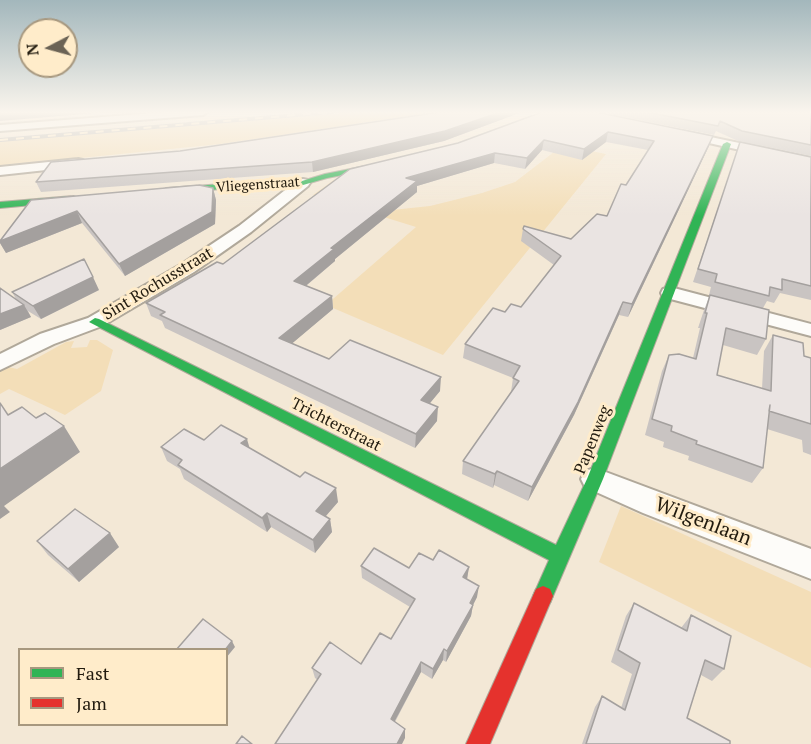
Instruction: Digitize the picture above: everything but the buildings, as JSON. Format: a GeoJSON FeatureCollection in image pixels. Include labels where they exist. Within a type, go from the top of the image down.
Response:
{"type":"FeatureCollection","features":[{"type":"Feature","properties":{"kind":"street","name":"Papenweg"},"geometry":{"type":"LineString","coordinates":[[478,744],[595,479],[726,147]]}},
{"type":"Feature","properties":{"kind":"street"},"geometry":{"type":"LineString","coordinates":[[740,147],[811,162]]}},
{"type":"Feature","properties":{"kind":"street","name":"Vliegenstraat"},"geometry":{"type":"LineString","coordinates":[[152,192],[272,183],[303,183],[325,176],[408,159]]}},
{"type":"Feature","properties":{"kind":"street"},"geometry":{"type":"LineString","coordinates":[[0,171],[91,162]]}},
{"type":"Feature","properties":{"kind":"street","name":"Sint Rochusstraat"},"geometry":{"type":"LineString","coordinates":[[0,363],[47,339],[95,322],[188,268],[245,230],[303,183]]}},
{"type":"Feature","properties":{"kind":"street"},"geometry":{"type":"LineString","coordinates":[[0,205],[82,198]]}},
{"type":"Feature","properties":{"kind":"street"},"geometry":{"type":"LineString","coordinates":[[670,293],[811,330]]}},
{"type":"Feature","properties":{"kind":"street","name":"Trichterstraat"},"geometry":{"type":"LineString","coordinates":[[95,322],[562,557]]}},
{"type":"Feature","properties":{"kind":"street","name":"Wilgenlaan"},"geometry":{"type":"LineString","coordinates":[[595,479],[652,504],[811,564]]}},
{"type":"Feature","properties":{"kind":"shaded area"},"geometry":{"type":"Polygon","coordinates":[[[0,147],[194,147],[0,166],[0,147]]]}},
{"type":"Feature","properties":{"kind":"shaded area"},"geometry":{"type":"Polygon","coordinates":[[[561,147],[606,154],[443,355],[326,305],[416,227],[313,195],[335,179],[373,212],[430,206],[515,182],[561,147]]]}},
{"type":"Feature","properties":{"kind":"shaded area"},"geometry":{"type":"Polygon","coordinates":[[[90,340],[97,340],[113,350],[101,391],[65,415],[9,389],[0,394],[0,371],[8,367],[17,369],[66,342],[74,341],[71,348],[87,347],[90,340]]]}},
{"type":"Feature","properties":{"kind":"shaded area"},"geometry":{"type":"Polygon","coordinates":[[[621,506],[811,592],[811,668],[599,562],[621,506]]]}},
{"type":"Feature","properties":{"kind":"traffic: fast"},"geometry":{"type":"LineString","coordinates":[[543,596],[595,479],[726,147]]}},
{"type":"Feature","properties":{"kind":"traffic: fast"},"geometry":{"type":"LineString","coordinates":[[166,191],[265,183],[303,183],[325,176],[391,163]]}},
{"type":"Feature","properties":{"kind":"traffic: fast"},"geometry":{"type":"LineString","coordinates":[[0,205],[73,199]]}},
{"type":"Feature","properties":{"kind":"traffic: fast"},"geometry":{"type":"LineString","coordinates":[[95,322],[562,557]]}},
{"type":"Feature","properties":{"kind":"traffic: jam"},"geometry":{"type":"LineString","coordinates":[[478,744],[543,596]]}}]}
